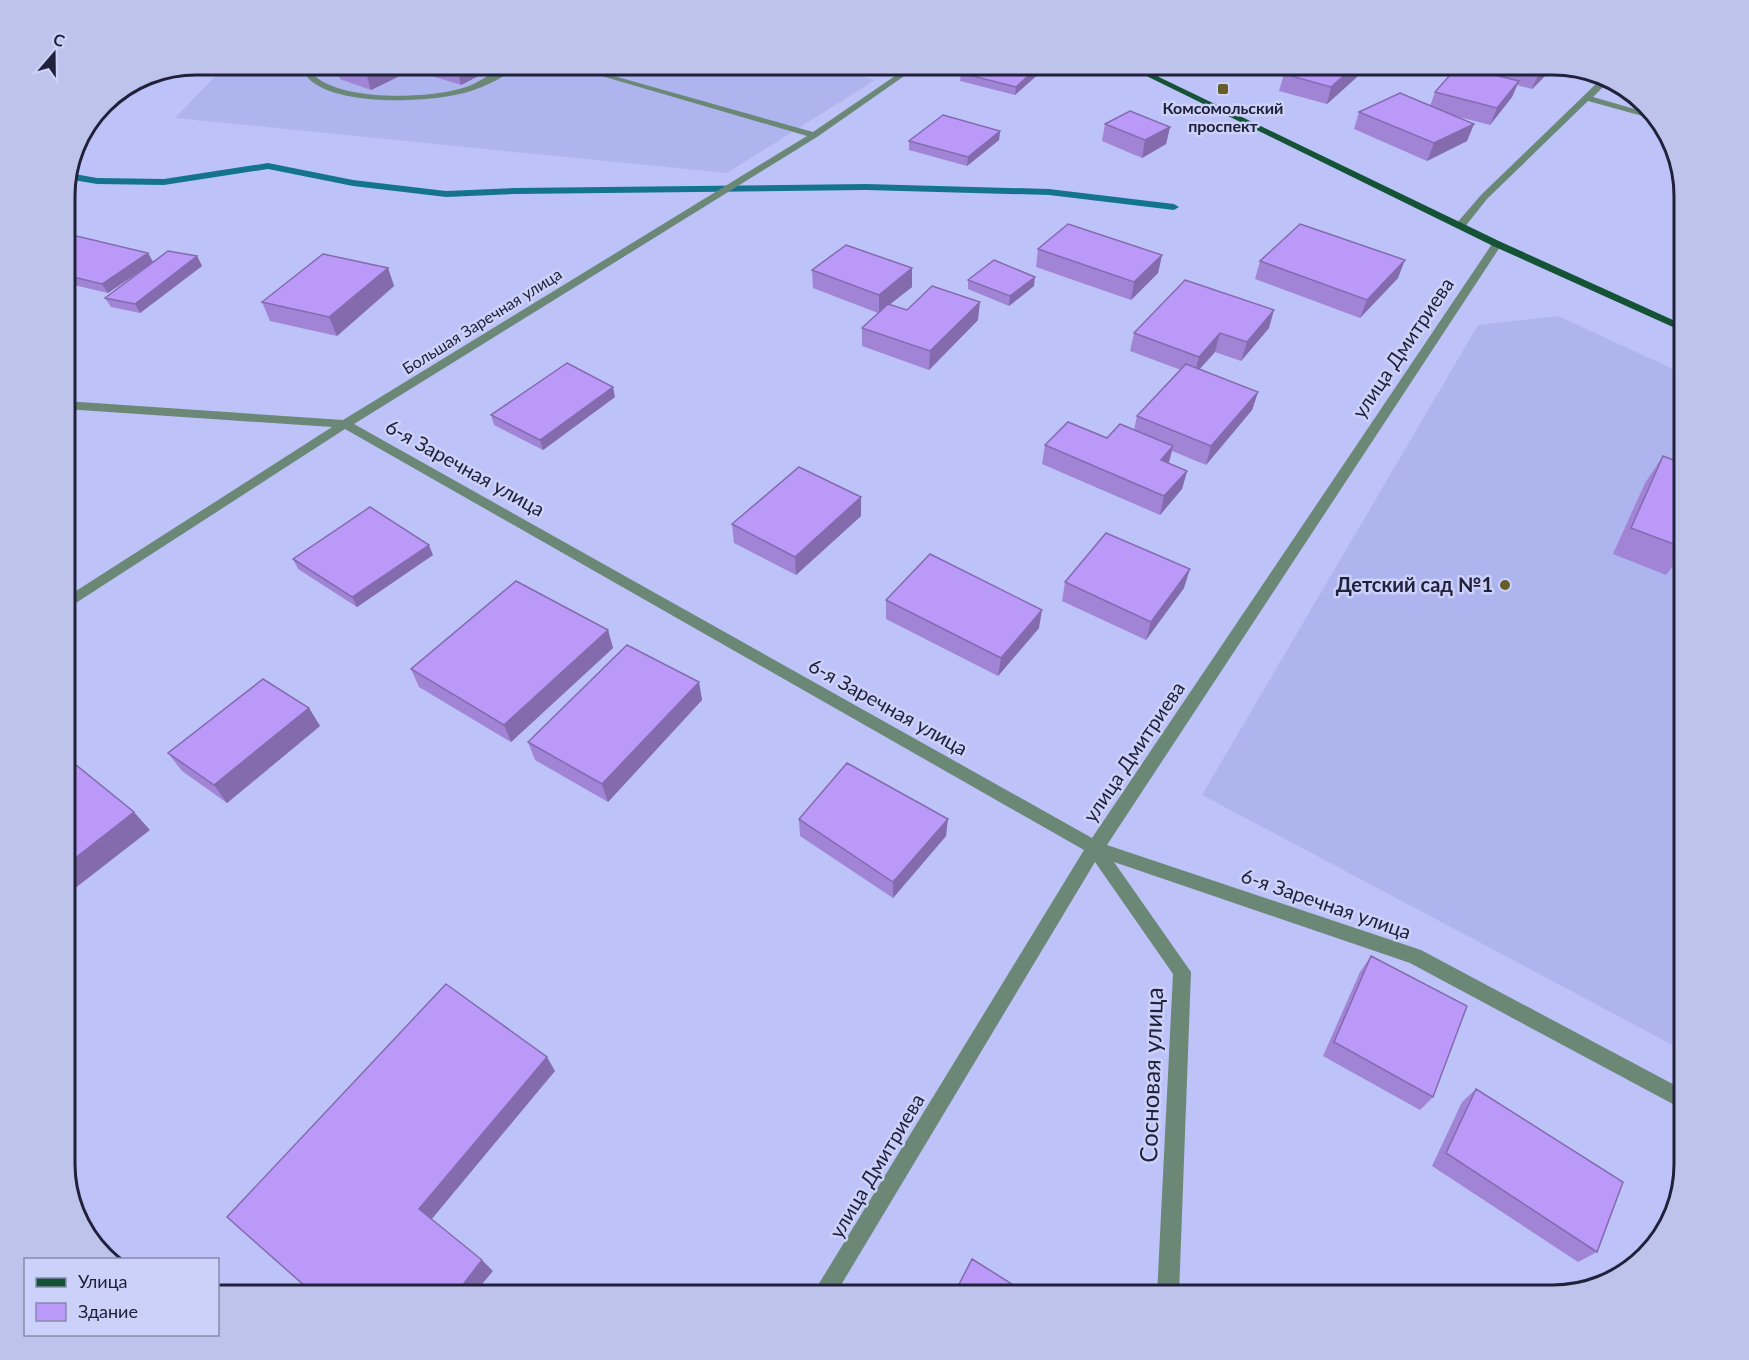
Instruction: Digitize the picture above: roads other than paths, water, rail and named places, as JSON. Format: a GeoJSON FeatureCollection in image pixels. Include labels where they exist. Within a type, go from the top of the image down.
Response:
{"type":"FeatureCollection","features":[{"type":"Feature","properties":{"kind":"main road"},"geometry":{"type":"LineString","coordinates":[[1151,75],[1497,244],[1674,324]]}},
{"type":"Feature","properties":{"kind":"street"},"geometry":{"type":"LineString","coordinates":[[311,75],[336,89],[363,95],[396,97],[467,90],[495,75]]}},
{"type":"Feature","properties":{"kind":"street"},"geometry":{"type":"LineString","coordinates":[[606,75],[814,135]]}},
{"type":"Feature","properties":{"kind":"street","name":"Большая Заречная улица"},"geometry":{"type":"LineString","coordinates":[[75,599],[345,424],[814,135],[900,75]]}},
{"type":"Feature","properties":{"kind":"street"},"geometry":{"type":"LineString","coordinates":[[1460,226],[1484,197],[1601,84]]}},
{"type":"Feature","properties":{"kind":"street"},"geometry":{"type":"LineString","coordinates":[[1587,98],[1643,114]]}},
{"type":"Feature","properties":{"kind":"street","name":"улица Дмитриева"},"geometry":{"type":"LineString","coordinates":[[830,1285],[1095,848],[1497,244]]}},
{"type":"Feature","properties":{"kind":"street","name":"6-я Заречная улица"},"geometry":{"type":"LineString","coordinates":[[75,406],[345,424],[1095,848],[1415,956],[1674,1095]]}},
{"type":"Feature","properties":{"kind":"street","name":"Сосновая улица"},"geometry":{"type":"LineString","coordinates":[[1095,848],[1182,972],[1168,1285]]}},
{"type":"Feature","properties":{"kind":"waterway"},"geometry":{"type":"LineString","coordinates":[[76,177],[97,181],[164,182],[268,166],[353,183],[446,194],[515,191],[866,187],[1049,192],[1174,207]]}},
{"type":"Feature","properties":{"kind":"place","name":"Комсомольский проспект"},"geometry":{"type":"Point","coordinates":[1223,89]}},
{"type":"Feature","properties":{"kind":"place","name":"Детский сад №1"},"geometry":{"type":"Point","coordinates":[1505,585]}}]}
